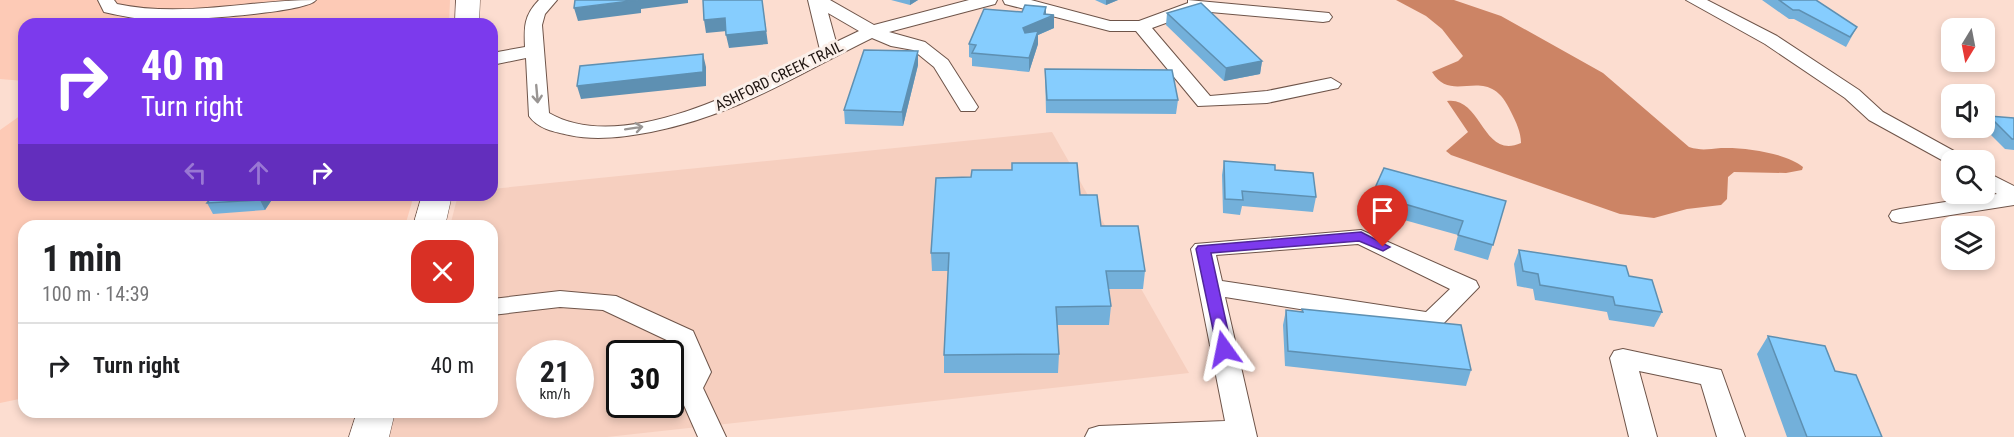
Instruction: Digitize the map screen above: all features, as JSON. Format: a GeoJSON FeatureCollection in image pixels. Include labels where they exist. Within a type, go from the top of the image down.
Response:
{"type":"FeatureCollection","features":[{"type":"Feature","properties":{"kind":"main road"},"geometry":{"type":"LineString","coordinates":[[467,18],[468,0]]}},
{"type":"Feature","properties":{"kind":"main road"},"geometry":{"type":"LineString","coordinates":[[431,220],[435,201]]}},
{"type":"Feature","properties":{"kind":"main road"},"geometry":{"type":"LineString","coordinates":[[369,437],[374,418]]}},
{"type":"Feature","properties":{"kind":"street"},"geometry":{"type":"LineString","coordinates":[[106,0],[110,8],[149,15],[260,7],[308,0]]}},
{"type":"Feature","properties":{"kind":"street","name":"ASHFORD CREEK TRAIL"},"geometry":{"type":"LineString","coordinates":[[549,0],[537,12],[533,25],[539,116],[550,126],[576,132],[600,133],[685,118],[736,100],[829,50],[872,31],[989,0]]}},
{"type":"Feature","properties":{"kind":"street"},"geometry":{"type":"LineString","coordinates":[[817,0],[829,50]]}},
{"type":"Feature","properties":{"kind":"street","name":"ASHFORD CREEK TRAIL"},"geometry":{"type":"LineString","coordinates":[[817,0],[872,31],[897,42],[919,46],[942,64],[968,107]]}},
{"type":"Feature","properties":{"kind":"street"},"geometry":{"type":"LineString","coordinates":[[1011,0],[1110,26],[1142,26],[1196,3],[1323,17]]}},
{"type":"Feature","properties":{"kind":"street"},"geometry":{"type":"LineString","coordinates":[[1694,0],[1771,40],[1852,94],[1876,116],[1941,152]]}},
{"type":"Feature","properties":{"kind":"street"},"geometry":{"type":"LineString","coordinates":[[1142,26],[1205,102],[1267,97],[1331,84]]}},
{"type":"Feature","properties":{"kind":"street"},"geometry":{"type":"LineString","coordinates":[[498,58],[536,51]]}},
{"type":"Feature","properties":{"kind":"street"},"geometry":{"type":"LineString","coordinates":[[1995,184],[2014,196]]}},
{"type":"Feature","properties":{"kind":"street"},"geometry":{"type":"LineString","coordinates":[[1900,216],[2014,196]]}},
{"type":"Feature","properties":{"kind":"street"},"geometry":{"type":"LineString","coordinates":[[1099,437],[1242,434],[1211,287],[1203,249],[1361,237],[1467,287],[1431,321],[1211,287]]}},
{"type":"Feature","properties":{"kind":"street"},"geometry":{"type":"LineString","coordinates":[[498,306],[560,299],[607,302],[665,340]]}},
{"type":"Feature","properties":{"kind":"street"},"geometry":{"type":"LineString","coordinates":[[674,340],[684,337],[699,372],[690,388]]}},
{"type":"Feature","properties":{"kind":"street"},"geometry":{"type":"LineString","coordinates":[[1643,437],[1623,358],[1712,377],[1731,437]]}},
{"type":"Feature","properties":{"kind":"street"},"geometry":{"type":"LineString","coordinates":[[684,384],[690,388],[712,437]]}},
{"type":"Feature","properties":{"kind":"shaded area"},"geometry":{"type":"Polygon","coordinates":[[[0,0],[450,0],[449,18],[18,18],[18,80],[0,79],[0,0]]]}},
{"type":"Feature","properties":{"kind":"shaded area"},"geometry":{"type":"Polygon","coordinates":[[[1396,0],[1454,0],[1501,16],[1603,73],[1689,147],[1764,152],[1796,162],[1803,167],[1802,170],[1786,173],[1734,172],[1728,177],[1727,199],[1721,205],[1687,209],[1654,218],[1620,214],[1451,155],[1446,151],[1468,132],[1447,101],[1459,102],[1468,108],[1498,143],[1508,146],[1521,143],[1518,127],[1502,97],[1492,89],[1481,86],[1450,86],[1440,82],[1432,72],[1458,61],[1463,56],[1442,29],[1426,16],[1396,0]]]}},
{"type":"Feature","properties":{"kind":"shaded area"},"geometry":{"type":"Polygon","coordinates":[[[18,117],[18,201],[412,201],[407,220],[18,220],[18,399],[0,403],[0,130],[18,117]]]}},
{"type":"Feature","properties":{"kind":"shaded area"},"geometry":{"type":"Polygon","coordinates":[[[1052,132],[1189,373],[607,437],[387,437],[392,418],[498,418],[498,220],[452,220],[456,201],[498,201],[498,188],[1052,132]]]}},
{"type":"Feature","properties":{"kind":"building"},"geometry":{"type":"Polygon","coordinates":[[[575,0],[638,0],[574,8],[575,0]]]}},
{"type":"Feature","properties":{"kind":"building"},"geometry":{"type":"Polygon","coordinates":[[[703,0],[762,0],[766,31],[726,35],[725,18],[704,20],[703,0]]]}},
{"type":"Feature","properties":{"kind":"building"},"geometry":{"type":"Polygon","coordinates":[[[1779,0],[1816,0],[1857,27],[1850,37],[1799,10],[1793,10],[1779,0]]]}},
{"type":"Feature","properties":{"kind":"building"},"geometry":{"type":"Polygon","coordinates":[[[1201,3],[1262,61],[1226,68],[1167,13],[1201,3]]]}},
{"type":"Feature","properties":{"kind":"building"},"geometry":{"type":"Polygon","coordinates":[[[1025,5],[1046,7],[1044,14],[1054,15],[1023,28],[1025,33],[1038,31],[1029,58],[972,53],[976,45],[969,44],[984,9],[1022,12],[1025,5]]]}},
{"type":"Feature","properties":{"kind":"building"},"geometry":{"type":"Polygon","coordinates":[[[864,50],[918,51],[902,112],[844,110],[864,50]]]}},
{"type":"Feature","properties":{"kind":"building"},"geometry":{"type":"Polygon","coordinates":[[[703,54],[703,72],[577,86],[580,66],[703,54]]]}},
{"type":"Feature","properties":{"kind":"building"},"geometry":{"type":"Polygon","coordinates":[[[1045,69],[1172,70],[1178,100],[1047,100],[1045,69]]]}},
{"type":"Feature","properties":{"kind":"building"},"geometry":{"type":"Polygon","coordinates":[[[1995,116],[2014,118],[2014,139],[1995,122],[1995,116]]]}},
{"type":"Feature","properties":{"kind":"building"},"geometry":{"type":"Polygon","coordinates":[[[1224,161],[1275,165],[1275,170],[1313,173],[1316,197],[1242,191],[1243,200],[1225,199],[1224,161]]]}},
{"type":"Feature","properties":{"kind":"building"},"geometry":{"type":"Polygon","coordinates":[[[1012,163],[1077,163],[1080,195],[1097,195],[1101,226],[1138,226],[1145,271],[1106,271],[1111,306],[1056,307],[1059,354],[944,355],[949,253],[931,253],[936,178],[971,177],[972,170],[1012,170],[1012,163]]]}},
{"type":"Feature","properties":{"kind":"building"},"geometry":{"type":"Polygon","coordinates":[[[1384,168],[1506,201],[1493,245],[1458,235],[1463,221],[1401,203],[1399,207],[1370,199],[1384,168]]]}},
{"type":"Feature","properties":{"kind":"building"},"geometry":{"type":"Polygon","coordinates":[[[208,201],[242,201],[207,203],[208,201]]]}},
{"type":"Feature","properties":{"kind":"building"},"geometry":{"type":"Polygon","coordinates":[[[1519,250],[1626,266],[1629,276],[1652,280],[1662,312],[1615,305],[1613,297],[1540,285],[1538,274],[1523,271],[1519,250]]]}},
{"type":"Feature","properties":{"kind":"building"},"geometry":{"type":"Polygon","coordinates":[[[1302,309],[1461,325],[1471,370],[1288,351],[1286,310],[1303,312],[1302,309]]]}},
{"type":"Feature","properties":{"kind":"building"},"geometry":{"type":"Polygon","coordinates":[[[1768,336],[1825,346],[1835,371],[1856,375],[1882,437],[1807,437],[1768,336]]]}},
{"type":"Feature","properties":{"kind":"route"},"geometry":{"type":"LineString","coordinates":[[1224,349],[1203,249],[1361,237],[1383,247]]}}]}
